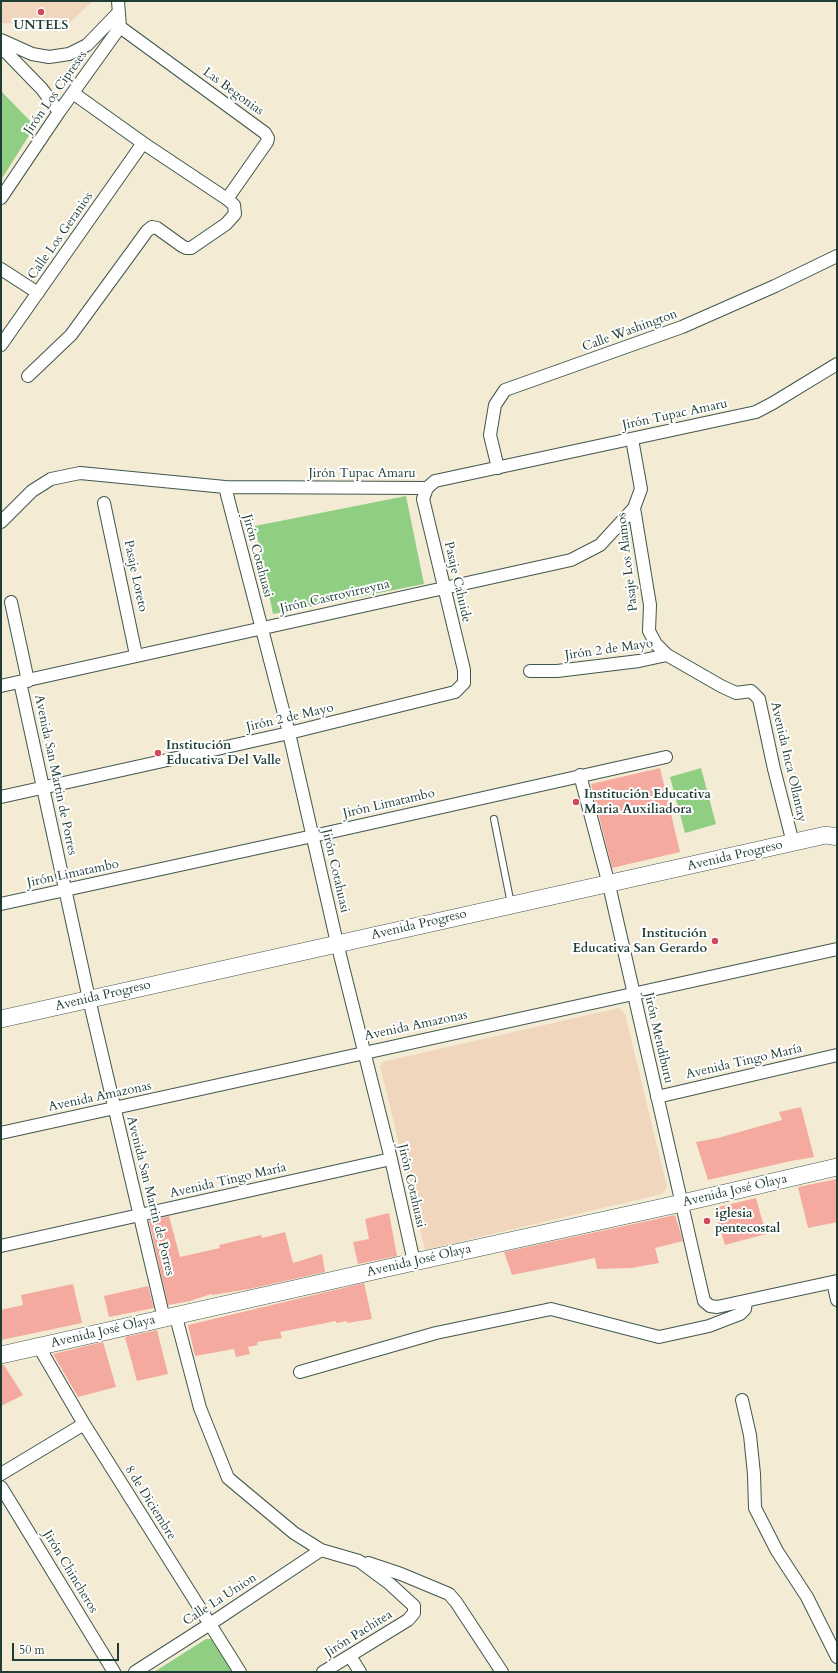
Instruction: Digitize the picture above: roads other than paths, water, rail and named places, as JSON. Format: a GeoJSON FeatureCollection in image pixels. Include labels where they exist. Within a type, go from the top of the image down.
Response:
{"type":"FeatureCollection","features":[{"type":"Feature","properties":{"kind":"street"},"geometry":{"type":"LineString","coordinates":[[118,6],[120,27]]}},
{"type":"Feature","properties":{"kind":"street"},"geometry":{"type":"LineString","coordinates":[[1,40],[32,54],[49,57],[69,54],[87,45],[118,6]]}},
{"type":"Feature","properties":{"kind":"street","name":"Jirón Los Cipreses"},"geometry":{"type":"LineString","coordinates":[[1,198],[59,112],[120,27]]}},
{"type":"Feature","properties":{"kind":"street","name":"Las Begonias"},"geometry":{"type":"LineString","coordinates":[[120,27],[265,133],[268,138],[267,142],[227,198]]}},
{"type":"Feature","properties":{"kind":"street"},"geometry":{"type":"LineString","coordinates":[[1,47],[42,89],[59,112]]}},
{"type":"Feature","properties":{"kind":"street"},"geometry":{"type":"LineString","coordinates":[[28,376],[71,334],[147,231],[152,227],[157,228],[182,246],[191,248],[226,224],[235,214],[234,205],[227,198],[143,143],[73,93]]}},
{"type":"Feature","properties":{"kind":"street","name":"Calle Los Geranios"},"geometry":{"type":"LineString","coordinates":[[1,345],[143,143]]}},
{"type":"Feature","properties":{"kind":"street","name":"Calle Washington"},"geometry":{"type":"LineString","coordinates":[[498,468],[490,435],[495,405],[505,390],[682,327],[775,286],[837,256]]}},
{"type":"Feature","properties":{"kind":"street"},"geometry":{"type":"LineString","coordinates":[[1,270],[38,293]]}},
{"type":"Feature","properties":{"kind":"street","name":"Jirón Tupac Amaru"},"geometry":{"type":"LineString","coordinates":[[1,522],[32,491],[51,479],[80,473],[224,488],[427,488],[435,481],[756,412],[837,364]]}},
{"type":"Feature","properties":{"kind":"street","name":"Pasaje Los Alamos"},"geometry":{"type":"LineString","coordinates":[[632,439],[641,489],[634,508],[650,605],[649,632],[656,644],[667,655],[736,693],[751,691]]}},
{"type":"Feature","properties":{"kind":"street","name":"Jirón Cotahuasi"},"geometry":{"type":"LineString","coordinates":[[224,488],[262,628],[288,733],[337,943],[392,1159],[414,1262]]}},
{"type":"Feature","properties":{"kind":"street","name":"Pasaje Cahuide"},"geometry":{"type":"LineString","coordinates":[[427,488],[423,499],[464,670],[464,683]]}},
{"type":"Feature","properties":{"kind":"street","name":"Pasaje Loreto"},"geometry":{"type":"LineString","coordinates":[[104,504],[136,655]]}},
{"type":"Feature","properties":{"kind":"street","name":"Jirón Castrovirreyna"},"geometry":{"type":"LineString","coordinates":[[1,686],[570,560],[600,545],[634,508]]}},
{"type":"Feature","properties":{"kind":"street","name":"Avenida San Martin de Porres"},"geometry":{"type":"LineString","coordinates":[[11,602],[43,788],[114,1108],[141,1215],[147,1230],[168,1311],[200,1408],[228,1478],[294,1533],[320,1550],[401,1574],[448,1594],[456,1602],[502,1672]]}},
{"type":"Feature","properties":{"kind":"street","name":"Jirón 2 de Mayo"},"geometry":{"type":"LineString","coordinates":[[530,671],[572,669],[639,661],[667,655]]}},
{"type":"Feature","properties":{"kind":"street","name":"Jirón 2 de Mayo"},"geometry":{"type":"LineString","coordinates":[[1,797],[288,733],[455,692],[464,683]]}},
{"type":"Feature","properties":{"kind":"street","name":"Avenida Inca Ollantay"},"geometry":{"type":"LineString","coordinates":[[751,691],[759,699],[774,769],[793,843]]}},
{"type":"Feature","properties":{"kind":"street","name":"Jirón Limatambo"},"geometry":{"type":"LineString","coordinates":[[1,904],[666,757]]}},
{"type":"Feature","properties":{"kind":"street","name":"Jirón Mendiburu"},"geometry":{"type":"LineString","coordinates":[[580,775],[634,993],[704,1302],[710,1306],[717,1307],[746,1302]]}},
{"type":"Feature","properties":{"kind":"street","name":"Avenida Progreso"},"geometry":{"type":"LineString","coordinates":[[1,1019],[511,904],[608,885],[826,835],[837,837]]}},
{"type":"Feature","properties":{"kind":"street","name":"Avenida Amazonas"},"geometry":{"type":"LineString","coordinates":[[1,1133],[837,949]]}},
{"type":"Feature","properties":{"kind":"street","name":"Avenida Tingo María"},"geometry":{"type":"LineString","coordinates":[[658,1097],[837,1055]]}},
{"type":"Feature","properties":{"kind":"street","name":"Avenida Tingo María"},"geometry":{"type":"LineString","coordinates":[[1,1246],[141,1215],[154,1215],[392,1159]]}},
{"type":"Feature","properties":{"kind":"street","name":"Avenida José Olaya"},"geometry":{"type":"LineString","coordinates":[[1,1355],[39,1347],[168,1311],[414,1262],[837,1167]]}},
{"type":"Feature","properties":{"kind":"street"},"geometry":{"type":"LineString","coordinates":[[300,1372],[436,1333],[552,1308],[659,1337],[709,1326],[740,1314],[745,1309],[746,1302],[835,1282],[837,1300]]}},
{"type":"Feature","properties":{"kind":"street","name":"8 de Diciembre"},"geometry":{"type":"LineString","coordinates":[[39,1347],[84,1424],[240,1672]]}},
{"type":"Feature","properties":{"kind":"street"},"geometry":{"type":"LineString","coordinates":[[742,1400],[750,1435],[754,1474],[755,1508],[777,1551],[807,1598],[837,1658]]}},
{"type":"Feature","properties":{"kind":"street"},"geometry":{"type":"LineString","coordinates":[[1,1474],[84,1424]]}},
{"type":"Feature","properties":{"kind":"street","name":"Jirón Chincheros"},"geometry":{"type":"LineString","coordinates":[[1,1487],[114,1672]]}},
{"type":"Feature","properties":{"kind":"street","name":"Calle La Union"},"geometry":{"type":"LineString","coordinates":[[135,1672],[210,1624],[320,1550]]}},
{"type":"Feature","properties":{"kind":"street","name":"Jirón Pachitea"},"geometry":{"type":"LineString","coordinates":[[324,1672],[408,1620],[414,1613],[414,1606],[390,1584],[359,1561]]}},
{"type":"Feature","properties":{"kind":"street"},"geometry":{"type":"LineString","coordinates":[[350,1656],[360,1672]]}},
{"type":"Feature","properties":{"kind":"lane"},"geometry":{"type":"LineString","coordinates":[[494,819],[511,904]]}},
{"type":"Feature","properties":{"kind":"place","name":"UNTELS"},"geometry":{"type":"Point","coordinates":[41,12]}},
{"type":"Feature","properties":{"kind":"place","name":"Institución Educativa Del Valle"},"geometry":{"type":"Point","coordinates":[158,753]}},
{"type":"Feature","properties":{"kind":"place","name":"Institución Educativa Maria Auxiliadora"},"geometry":{"type":"Point","coordinates":[576,802]}},
{"type":"Feature","properties":{"kind":"place","name":"Institución Educativa San Gerardo"},"geometry":{"type":"Point","coordinates":[715,941]}},
{"type":"Feature","properties":{"kind":"place","name":"iglesia pentecostal"},"geometry":{"type":"Point","coordinates":[707,1221]}}]}
